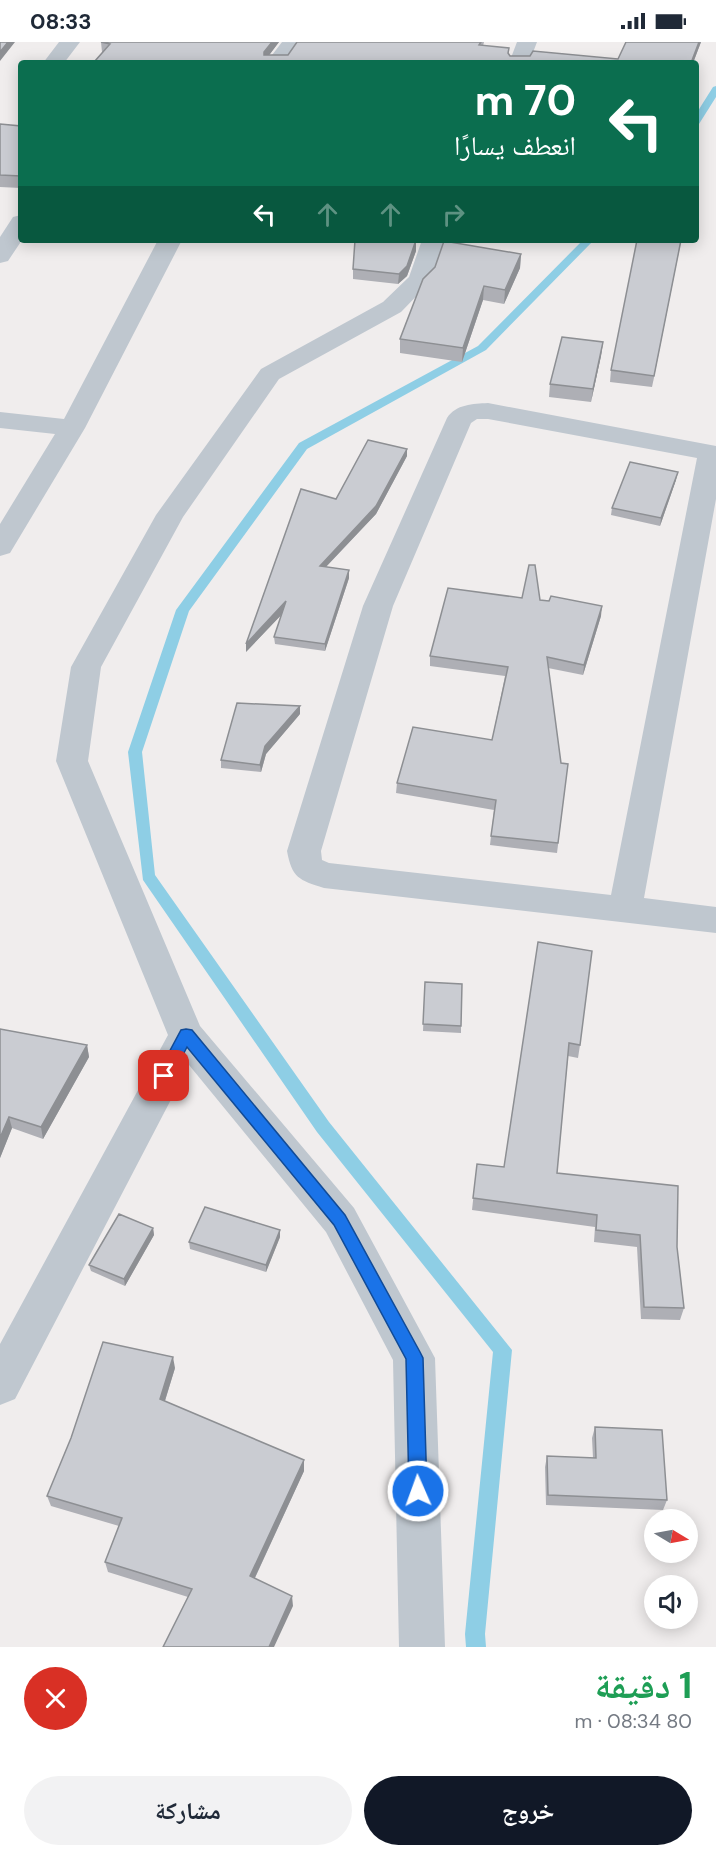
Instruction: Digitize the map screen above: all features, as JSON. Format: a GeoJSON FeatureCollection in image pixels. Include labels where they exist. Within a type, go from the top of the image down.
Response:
{"type":"FeatureCollection","features":[{"type":"Feature","properties":{"kind":"street"},"geometry":{"type":"LineString","coordinates":[[55,60],[70,42]]}},
{"type":"Feature","properties":{"kind":"street"},"geometry":{"type":"LineString","coordinates":[[278,60],[292,42]]}},
{"type":"Feature","properties":{"kind":"street"},"geometry":{"type":"LineString","coordinates":[[520,60],[527,42]]}},
{"type":"Feature","properties":{"kind":"street"},"geometry":{"type":"LineString","coordinates":[[0,256],[18,227]]}},
{"type":"Feature","properties":{"kind":"street"},"geometry":{"type":"LineString","coordinates":[[0,547],[72,428],[168,243]]}},
{"type":"Feature","properties":{"kind":"street"},"geometry":{"type":"LineString","coordinates":[[422,1647],[414,1358],[340,1220],[186,1035],[72,761],[86,667],[170,515],[270,374],[392,307],[420,280],[434,243]]}},
{"type":"Feature","properties":{"kind":"street"},"geometry":{"type":"LineString","coordinates":[[625,910],[714,454],[488,411],[471,412],[459,418],[378,606],[304,851],[307,867],[324,875],[625,910],[716,920]]}},
{"type":"Feature","properties":{"kind":"street"},"geometry":{"type":"LineString","coordinates":[[0,420],[72,428]]}},
{"type":"Feature","properties":{"kind":"street"},"geometry":{"type":"LineString","coordinates":[[0,1385],[186,1035]]}},
{"type":"Feature","properties":{"kind":"building"},"geometry":{"type":"Polygon","coordinates":[[[0,42],[8,42],[0,52],[0,42]]]}},
{"type":"Feature","properties":{"kind":"building"},"geometry":{"type":"Polygon","coordinates":[[[101,42],[272,42],[264,55],[288,55],[297,42],[481,42],[479,45],[509,48],[510,56],[530,56],[533,51],[618,59],[626,42],[699,42],[692,60],[96,60],[110,44],[101,42]]]}},
{"type":"Feature","properties":{"kind":"building"},"geometry":{"type":"Polygon","coordinates":[[[0,124],[18,126],[18,176],[0,175],[0,124]]]}},
{"type":"Feature","properties":{"kind":"building"},"geometry":{"type":"Polygon","coordinates":[[[355,243],[415,243],[407,266],[399,274],[353,269],[355,243]]]}},
{"type":"Feature","properties":{"kind":"building"},"geometry":{"type":"Polygon","coordinates":[[[443,243],[521,254],[505,290],[484,286],[463,348],[400,339],[423,279],[435,267],[443,243]]]}},
{"type":"Feature","properties":{"kind":"building"},"geometry":{"type":"Polygon","coordinates":[[[636,243],[680,243],[654,376],[611,370],[636,243]]]}},
{"type":"Feature","properties":{"kind":"building"},"geometry":{"type":"Polygon","coordinates":[[[562,337],[603,342],[593,389],[550,384],[562,337]]]}},
{"type":"Feature","properties":{"kind":"building"},"geometry":{"type":"Polygon","coordinates":[[[368,440],[407,449],[376,506],[320,566],[349,570],[325,644],[274,637],[286,601],[246,644],[301,489],[336,499],[368,440]]]}},
{"type":"Feature","properties":{"kind":"building"},"geometry":{"type":"Polygon","coordinates":[[[630,462],[678,472],[661,518],[612,508],[630,462]]]}},
{"type":"Feature","properties":{"kind":"building"},"geometry":{"type":"Polygon","coordinates":[[[529,565],[535,565],[540,600],[549,601],[551,596],[602,606],[584,665],[547,657],[561,763],[568,764],[558,843],[491,836],[496,800],[397,783],[413,727],[492,740],[508,667],[430,656],[448,588],[522,598],[529,565]]]}},
{"type":"Feature","properties":{"kind":"building"},"geometry":{"type":"Polygon","coordinates":[[[237,703],[300,706],[265,746],[260,765],[221,760],[237,703]]]}},
{"type":"Feature","properties":{"kind":"building"},"geometry":{"type":"Polygon","coordinates":[[[538,942],[592,951],[580,1045],[569,1043],[557,1173],[678,1186],[677,1247],[684,1308],[644,1307],[640,1235],[596,1230],[597,1215],[473,1198],[477,1164],[504,1167],[538,942]]]}},
{"type":"Feature","properties":{"kind":"building"},"geometry":{"type":"Polygon","coordinates":[[[425,982],[462,984],[461,1026],[423,1024],[425,982]]]}},
{"type":"Feature","properties":{"kind":"building"},"geometry":{"type":"Polygon","coordinates":[[[0,1029],[87,1045],[41,1127],[9,1117],[0,1138],[0,1029]]]}},
{"type":"Feature","properties":{"kind":"building"},"geometry":{"type":"Polygon","coordinates":[[[205,1207],[280,1230],[266,1265],[189,1242],[205,1207]]]}},
{"type":"Feature","properties":{"kind":"building"},"geometry":{"type":"Polygon","coordinates":[[[119,1214],[153,1228],[124,1279],[89,1265],[119,1214]]]}},
{"type":"Feature","properties":{"kind":"building"},"geometry":{"type":"Polygon","coordinates":[[[103,1342],[173,1357],[160,1399],[304,1460],[250,1576],[292,1596],[269,1647],[163,1647],[192,1589],[105,1562],[122,1518],[47,1496],[71,1438],[103,1342]]]}},
{"type":"Feature","properties":{"kind":"building"},"geometry":{"type":"Polygon","coordinates":[[[595,1427],[662,1430],[667,1500],[548,1495],[547,1456],[596,1458],[595,1427]]]}},
{"type":"Feature","properties":{"kind":"waterway"},"geometry":{"type":"LineString","coordinates":[[699,117],[716,89]]}},
{"type":"Feature","properties":{"kind":"waterway"},"geometry":{"type":"LineString","coordinates":[[476,1647],[475,1634],[503,1350],[323,1127],[148,876],[135,752],[183,610],[303,446],[482,348],[586,243]]}},
{"type":"Feature","properties":{"kind":"route"},"geometry":{"type":"LineString","coordinates":[[164,1076],[186,1035],[340,1220],[414,1358],[418,1491]]}}]}
